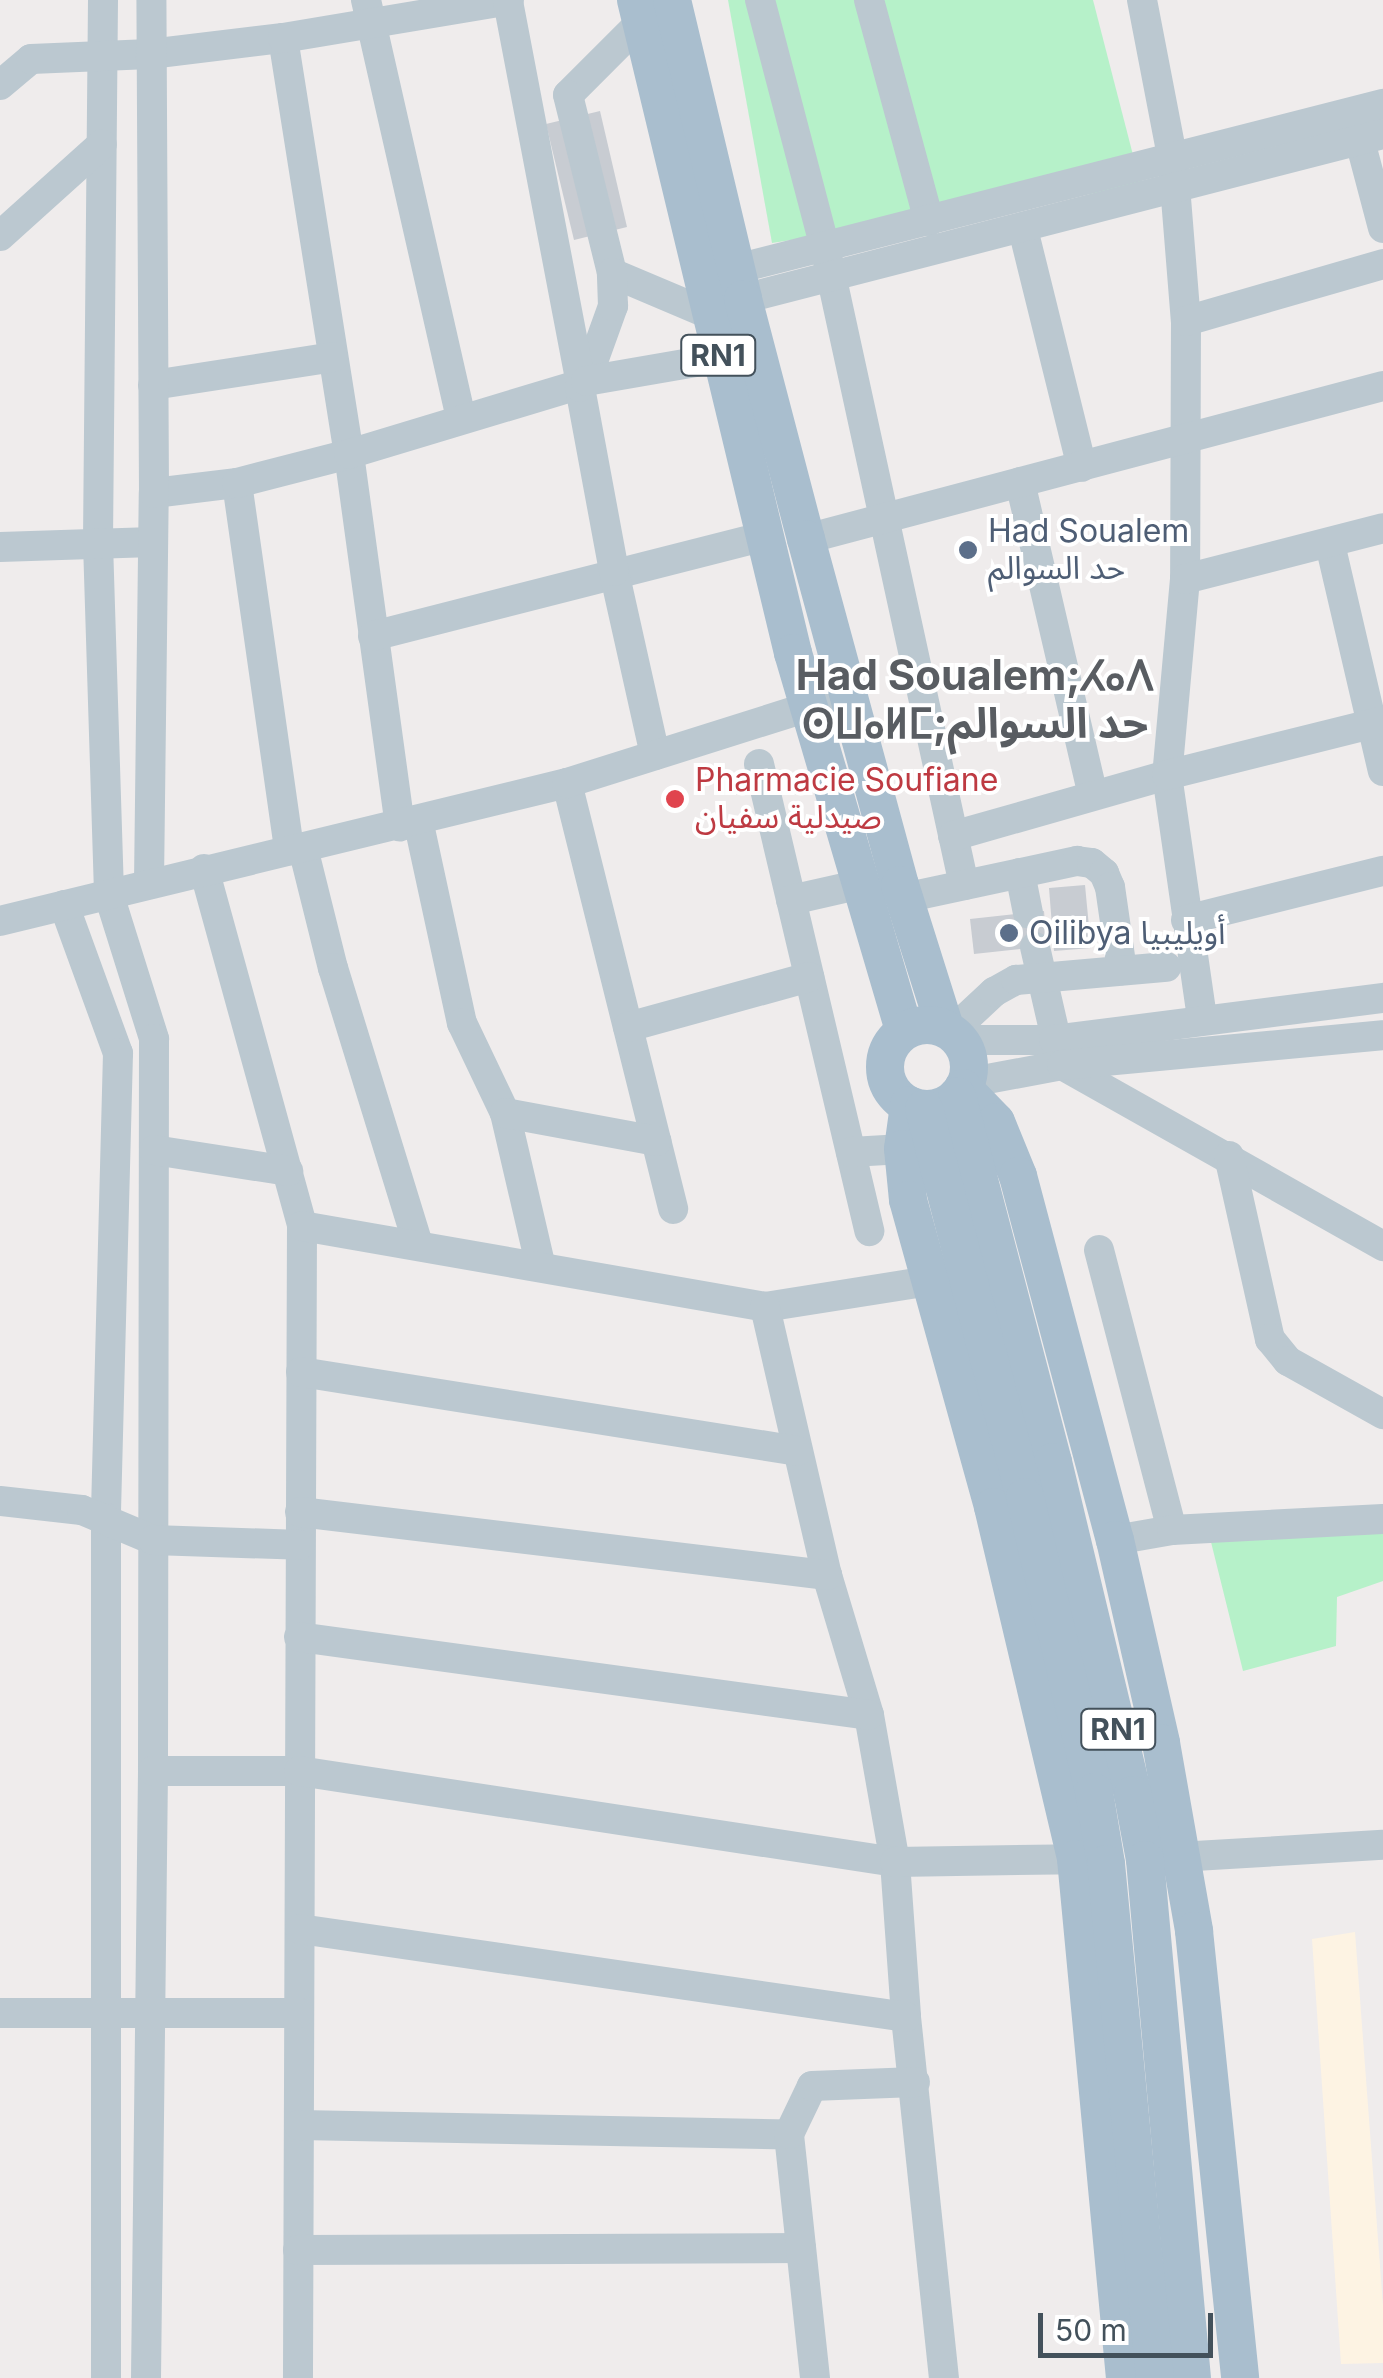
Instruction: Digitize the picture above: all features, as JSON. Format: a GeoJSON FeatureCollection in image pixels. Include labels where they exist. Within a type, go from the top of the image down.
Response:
{"type":"FeatureCollection","features":[{"type":"Feature","properties":{"kind":"main road","name":"RN1"},"geometry":{"type":"LineString","coordinates":[[672,0],[729,294],[719,358],[808,707],[904,1031],[893,1041],[884,1070],[897,1097],[944,1096]]}},
{"type":"Feature","properties":{"kind":"main road","name":"RN1"},"geometry":{"type":"LineString","coordinates":[[639,11],[806,539],[904,898],[950,1032],[968,1057],[944,1096],[1025,1497],[1094,1792],[1091,1861],[1155,2378]]}},
{"type":"Feature","properties":{"kind":"main road"},"geometry":{"type":"LineString","coordinates":[[904,1031],[924,1024],[950,1032]]}},
{"type":"Feature","properties":{"kind":"main road","name":"RN1"},"geometry":{"type":"LineString","coordinates":[[944,1096],[1053,1462],[1145,1860],[1192,2378]]}},
{"type":"Feature","properties":{"kind":"main road"},"geometry":{"type":"LineString","coordinates":[[1124,2378],[1091,1861],[908,1200],[903,1149],[944,1096],[996,1122],[1006,1140],[1115,1540],[1183,1856],[1240,2378]]}},
{"type":"Feature","properties":{"kind":"main road"},"geometry":{"type":"LineString","coordinates":[[1053,1462],[1091,1454]]}},
{"type":"Feature","properties":{"kind":"street"},"geometry":{"type":"LineString","coordinates":[[103,0],[98,543],[109,894],[154,1039],[153,1771],[146,2378]]}},
{"type":"Feature","properties":{"kind":"street"},"geometry":{"type":"LineString","coordinates":[[148,883],[154,494],[150,0]]}},
{"type":"Feature","properties":{"kind":"street"},"geometry":{"type":"LineString","coordinates":[[760,0],[825,247],[964,885]]}},
{"type":"Feature","properties":{"kind":"street"},"geometry":{"type":"LineString","coordinates":[[869,0],[929,221]]}},
{"type":"Feature","properties":{"kind":"street"},"geometry":{"type":"LineString","coordinates":[[1142,0],[1174,176],[1186,322],[1185,579],[1167,775],[1202,1018]]}},
{"type":"Feature","properties":{"kind":"street"},"geometry":{"type":"LineString","coordinates":[[0,85],[31,59],[150,54],[282,38],[368,11],[496,1],[584,383],[614,571],[656,755]]}},
{"type":"Feature","properties":{"kind":"street"},"geometry":{"type":"LineString","coordinates":[[368,11],[461,418]]}},
{"type":"Feature","properties":{"kind":"street"},"geometry":{"type":"LineString","coordinates":[[584,383],[613,306],[612,274],[568,96],[639,11]]}},
{"type":"Feature","properties":{"kind":"street"},"geometry":{"type":"LineString","coordinates":[[282,38],[374,636],[409,824],[462,1023],[505,1113],[540,1264]]}},
{"type":"Feature","properties":{"kind":"street"},"geometry":{"type":"LineString","coordinates":[[612,274],[729,294],[831,277],[1022,229],[1383,104]]}},
{"type":"Feature","properties":{"kind":"street"},"geometry":{"type":"LineString","coordinates":[[729,294],[825,247],[929,221],[1372,138],[1383,228]]}},
{"type":"Feature","properties":{"kind":"street"},"geometry":{"type":"LineString","coordinates":[[0,236],[102,144]]}},
{"type":"Feature","properties":{"kind":"street"},"geometry":{"type":"LineString","coordinates":[[1022,229],[1082,466]]}},
{"type":"Feature","properties":{"kind":"street"},"geometry":{"type":"LineString","coordinates":[[1186,322],[1383,264]]}},
{"type":"Feature","properties":{"kind":"street"},"geometry":{"type":"LineString","coordinates":[[153,385],[333,357]]}},
{"type":"Feature","properties":{"kind":"street"},"geometry":{"type":"LineString","coordinates":[[154,494],[237,482],[349,454],[584,383],[719,358]]}},
{"type":"Feature","properties":{"kind":"street"},"geometry":{"type":"LineString","coordinates":[[806,539],[1383,386]]}},
{"type":"Feature","properties":{"kind":"street"},"geometry":{"type":"LineString","coordinates":[[237,482],[296,849],[418,1245]]}},
{"type":"Feature","properties":{"kind":"street"},"geometry":{"type":"LineString","coordinates":[[1020,482],[1093,795]]}},
{"type":"Feature","properties":{"kind":"street"},"geometry":{"type":"LineString","coordinates":[[1185,579],[1383,528]]}},
{"type":"Feature","properties":{"kind":"street"},"geometry":{"type":"LineString","coordinates":[[374,636],[614,571],[764,536]]}},
{"type":"Feature","properties":{"kind":"street"},"geometry":{"type":"LineString","coordinates":[[0,546],[152,542]]}},
{"type":"Feature","properties":{"kind":"street"},"geometry":{"type":"LineString","coordinates":[[1330,544],[1377,723],[1383,772]]}},
{"type":"Feature","properties":{"kind":"street"},"geometry":{"type":"LineString","coordinates":[[0,921],[204,868],[409,824],[567,783],[851,693]]}},
{"type":"Feature","properties":{"kind":"street"},"geometry":{"type":"LineString","coordinates":[[953,836],[1167,775],[1377,723]]}},
{"type":"Feature","properties":{"kind":"street"},"geometry":{"type":"LineString","coordinates":[[759,764],[869,1230]]}},
{"type":"Feature","properties":{"kind":"street"},"geometry":{"type":"LineString","coordinates":[[567,783],[673,1209]]}},
{"type":"Feature","properties":{"kind":"street"},"geometry":{"type":"LineString","coordinates":[[904,898],[1077,861],[1099,867],[1110,887],[1122,970]]}},
{"type":"Feature","properties":{"kind":"street"},"geometry":{"type":"LineString","coordinates":[[204,868],[302,1226],[298,2378]]}},
{"type":"Feature","properties":{"kind":"street"},"geometry":{"type":"LineString","coordinates":[[1186,920],[1383,871]]}},
{"type":"Feature","properties":{"kind":"street"},"geometry":{"type":"LineString","coordinates":[[1020,873],[1028,913]]}},
{"type":"Feature","properties":{"kind":"street"},"geometry":{"type":"LineString","coordinates":[[791,900],[862,884]]}},
{"type":"Feature","properties":{"kind":"street"},"geometry":{"type":"LineString","coordinates":[[64,906],[118,1053],[106,1518],[106,2378]]}},
{"type":"Feature","properties":{"kind":"street"},"geometry":{"type":"LineString","coordinates":[[1038,962],[1058,1052],[1383,1246]]}},
{"type":"Feature","properties":{"kind":"street"},"geometry":{"type":"LineString","coordinates":[[1166,967],[1122,970],[1038,962],[1004,984],[950,1032],[974,1040],[1058,1052],[1383,1035]]}},
{"type":"Feature","properties":{"kind":"street"},"geometry":{"type":"LineString","coordinates":[[628,1027],[809,976]]}},
{"type":"Feature","properties":{"kind":"street"},"geometry":{"type":"LineString","coordinates":[[944,1096],[1058,1052],[1202,1018],[1383,998]]}},
{"type":"Feature","properties":{"kind":"street"},"geometry":{"type":"LineString","coordinates":[[505,1113],[656,1141]]}},
{"type":"Feature","properties":{"kind":"street"},"geometry":{"type":"LineString","coordinates":[[851,1152],[903,1149]]}},
{"type":"Feature","properties":{"kind":"street"},"geometry":{"type":"LineString","coordinates":[[154,1150],[288,1171]]}},
{"type":"Feature","properties":{"kind":"street"},"geometry":{"type":"LineString","coordinates":[[1228,1156],[1270,1339],[1288,1361],[1383,1414]]}},
{"type":"Feature","properties":{"kind":"street"},"geometry":{"type":"LineString","coordinates":[[302,1226],[540,1264],[765,1308],[930,1281]]}},
{"type":"Feature","properties":{"kind":"street"},"geometry":{"type":"LineString","coordinates":[[1099,1250],[1172,1530]]}},
{"type":"Feature","properties":{"kind":"street"},"geometry":{"type":"LineString","coordinates":[[765,1308],[827,1575],[869,1715],[895,1862],[906,2016],[944,2378]]}},
{"type":"Feature","properties":{"kind":"street"},"geometry":{"type":"LineString","coordinates":[[302,1372],[798,1452]]}},
{"type":"Feature","properties":{"kind":"street"},"geometry":{"type":"LineString","coordinates":[[0,1501],[82,1510],[153,1540],[300,1545]]}},
{"type":"Feature","properties":{"kind":"street"},"geometry":{"type":"LineString","coordinates":[[300,1512],[827,1575]]}},
{"type":"Feature","properties":{"kind":"street"},"geometry":{"type":"LineString","coordinates":[[1115,1540],[1172,1530],[1383,1519]]}},
{"type":"Feature","properties":{"kind":"street"},"geometry":{"type":"LineString","coordinates":[[300,1637],[869,1715]]}},
{"type":"Feature","properties":{"kind":"street"},"geometry":{"type":"LineString","coordinates":[[153,1771],[299,1771],[895,1862],[1145,1860],[1383,1845]]}},
{"type":"Feature","properties":{"kind":"street"},"geometry":{"type":"LineString","coordinates":[[300,1929],[906,2016]]}},
{"type":"Feature","properties":{"kind":"street"},"geometry":{"type":"LineString","coordinates":[[0,2013],[299,2013]]}},
{"type":"Feature","properties":{"kind":"street"},"geometry":{"type":"LineString","coordinates":[[815,2378],[788,2134],[812,2086],[914,2082]]}},
{"type":"Feature","properties":{"kind":"street"},"geometry":{"type":"LineString","coordinates":[[299,2125],[788,2134]]}},
{"type":"Feature","properties":{"kind":"street"},"geometry":{"type":"LineString","coordinates":[[298,2250],[801,2248]]}},
{"type":"Feature","properties":{"kind":"shaded area"},"geometry":{"type":"Polygon","coordinates":[[[1355,1932],[1383,2306],[1383,2363],[1341,2364],[1312,1939],[1355,1932]]]}},
{"type":"Feature","properties":{"kind":"green space"},"geometry":{"type":"Polygon","coordinates":[[[728,0],[1093,0],[1141,186],[772,243],[728,0]]]}},
{"type":"Feature","properties":{"kind":"green space"},"geometry":{"type":"Polygon","coordinates":[[[1383,1520],[1383,1581],[1337,1597],[1336,1646],[1243,1671],[1209,1534],[1383,1520]]]}},
{"type":"Feature","properties":{"kind":"building"},"geometry":{"type":"Polygon","coordinates":[[[600,111],[627,227],[574,240],[546,124],[600,111]]]}},
{"type":"Feature","properties":{"kind":"building"},"geometry":{"type":"Polygon","coordinates":[[[1085,885],[1091,948],[1054,951],[1049,888],[1085,885]]]}},
{"type":"Feature","properties":{"kind":"building"},"geometry":{"type":"Polygon","coordinates":[[[1044,911],[1047,946],[974,954],[970,919],[1044,911]]]}},
{"type":"Feature","properties":{"kind":"place","name":"Had Soualem حد السوالم"},"geometry":{"type":"Point","coordinates":[968,550]}},
{"type":"Feature","properties":{"kind":"place","name":"Pharmacie Soufiane صيدلية سفيان"},"geometry":{"type":"Point","coordinates":[675,799]}},
{"type":"Feature","properties":{"kind":"place","name":"Oilibya أويليبيا"},"geometry":{"type":"Point","coordinates":[1009,933]}},
{"type":"Feature","properties":{"kind":"district","name":"Had Soualem;ⵃⴰⴷ ⵙⵡⴰⵍⵎ;حد السوالم"},"geometry":{"type":"Point","coordinates":[975,699]}}]}
